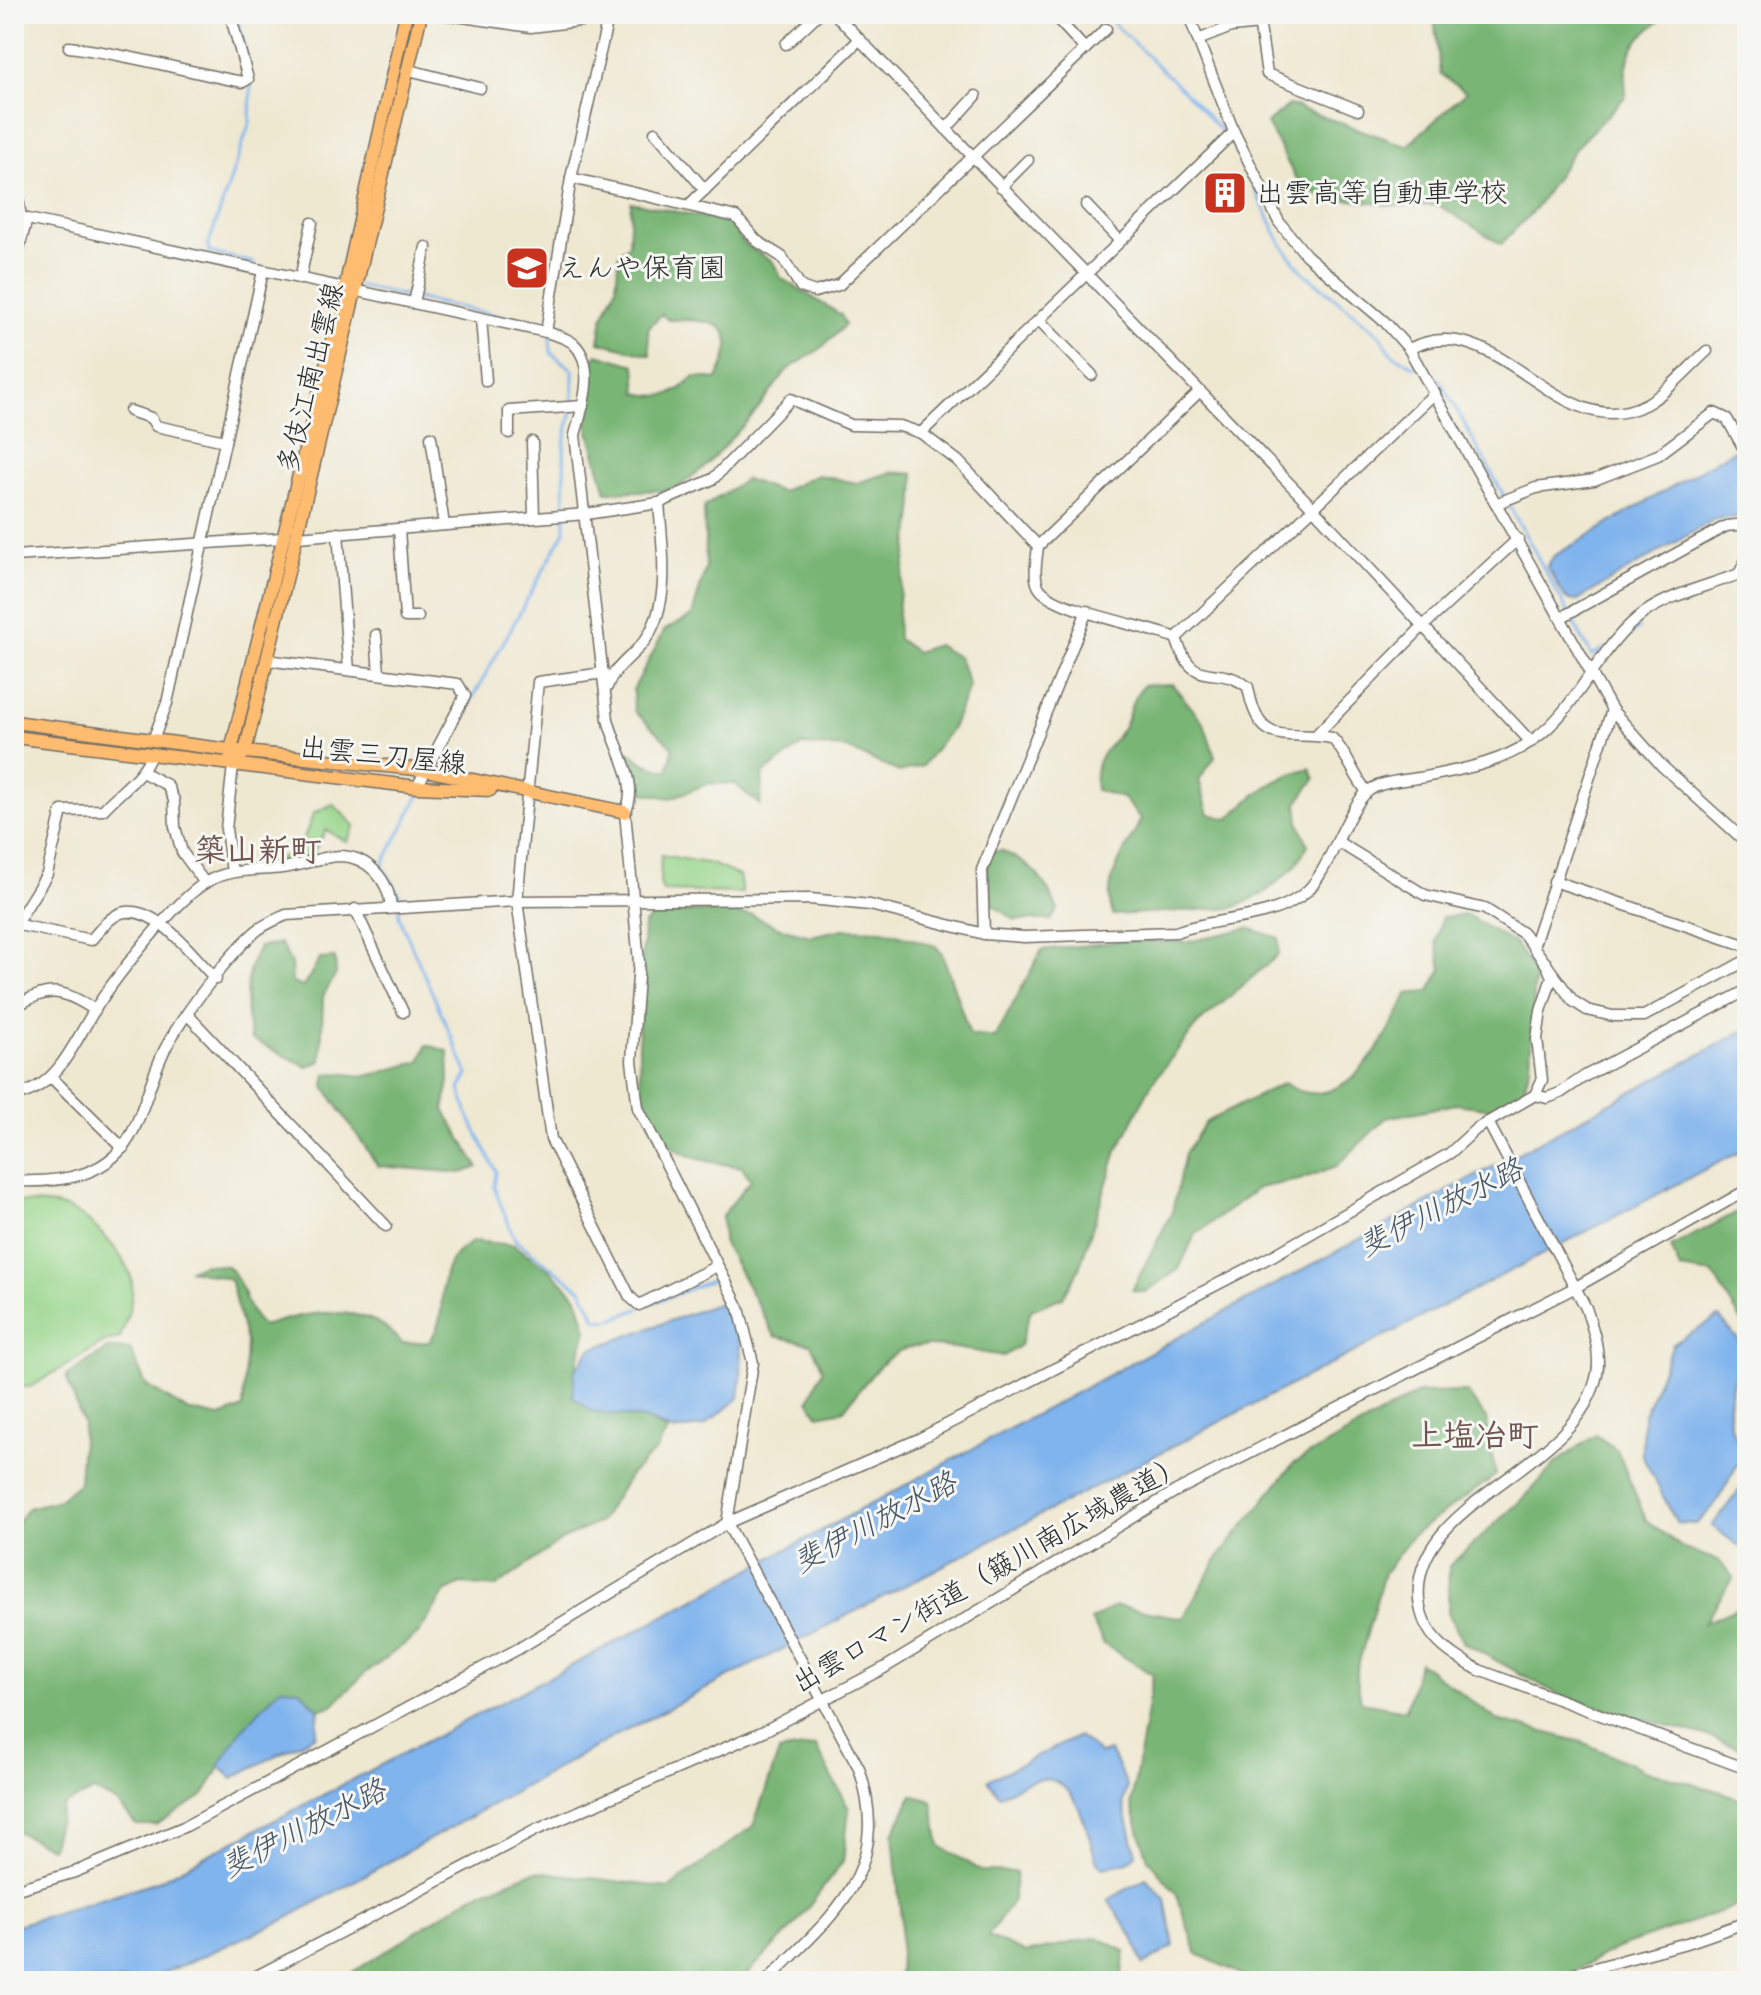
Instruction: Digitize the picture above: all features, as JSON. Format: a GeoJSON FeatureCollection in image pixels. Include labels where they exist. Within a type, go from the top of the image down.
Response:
{"type":"FeatureCollection","features":[{"type":"Feature","properties":{"kind":"main road","name":"多伎江南出雲線"},"geometry":{"type":"LineString","coordinates":[[233,765],[245,752],[297,537],[351,290],[406,14]]}},
{"type":"Feature","properties":{"kind":"main road","name":"多伎江南出雲線"},"geometry":{"type":"LineString","coordinates":[[233,765],[231,750],[282,538],[351,290],[421,14]]}},
{"type":"Feature","properties":{"kind":"main road"},"geometry":{"type":"LineString","coordinates":[[14,722],[245,752]]}},
{"type":"Feature","properties":{"kind":"main road"},"geometry":{"type":"LineString","coordinates":[[14,737],[233,765]]}},
{"type":"Feature","properties":{"kind":"main road","name":"出雲三刀屋線"},"geometry":{"type":"LineString","coordinates":[[245,752],[425,770],[625,812]]}},
{"type":"Feature","properties":{"kind":"main road","name":"出雲三刀屋線"},"geometry":{"type":"LineString","coordinates":[[233,765],[417,787],[529,792]]}},
{"type":"Feature","properties":{"kind":"street"},"geometry":{"type":"LineString","coordinates":[[69,47],[126,54],[175,69],[243,82],[248,79],[230,14]]}},
{"type":"Feature","properties":{"kind":"street"},"geometry":{"type":"LineString","coordinates":[[442,14],[476,22],[531,27],[636,14]]}},
{"type":"Feature","properties":{"kind":"street"},"geometry":{"type":"LineString","coordinates":[[786,44],[818,14]]}},
{"type":"Feature","properties":{"kind":"street"},"geometry":{"type":"LineString","coordinates":[[835,14],[1198,393],[1313,508],[1421,628],[1531,742]]}},
{"type":"Feature","properties":{"kind":"street"},"geometry":{"type":"LineString","coordinates":[[1053,14],[1085,49]]}},
{"type":"Feature","properties":{"kind":"street"},"geometry":{"type":"LineString","coordinates":[[1188,14],[1234,132],[1292,240],[1319,268],[1385,322],[1409,349],[1612,710],[1662,766],[1747,843]]}},
{"type":"Feature","properties":{"kind":"street"},"geometry":{"type":"LineString","coordinates":[[546,332],[571,178],[608,17]]}},
{"type":"Feature","properties":{"kind":"street"},"geometry":{"type":"LineString","coordinates":[[1198,40],[1259,19],[1267,74],[1358,110]]}},
{"type":"Feature","properties":{"kind":"street"},"geometry":{"type":"LineString","coordinates":[[571,178],[736,217],[757,241],[782,257],[801,287],[815,292],[839,285],[1106,29]]}},
{"type":"Feature","properties":{"kind":"street"},"geometry":{"type":"LineString","coordinates":[[690,204],[858,41]]}},
{"type":"Feature","properties":{"kind":"street"},"geometry":{"type":"LineString","coordinates":[[409,70],[480,88]]}},
{"type":"Feature","properties":{"kind":"street"},"geometry":{"type":"LineString","coordinates":[[946,129],[976,96]]}},
{"type":"Feature","properties":{"kind":"street"},"geometry":{"type":"LineString","coordinates":[[655,132],[705,190]]}},
{"type":"Feature","properties":{"kind":"street"},"geometry":{"type":"LineString","coordinates":[[921,433],[1234,132]]}},
{"type":"Feature","properties":{"kind":"street"},"geometry":{"type":"LineString","coordinates":[[1001,187],[1028,160]]}},
{"type":"Feature","properties":{"kind":"street"},"geometry":{"type":"LineString","coordinates":[[14,174],[21,217],[14,266]]}},
{"type":"Feature","properties":{"kind":"street"},"geometry":{"type":"LineString","coordinates":[[1086,205],[1120,241]]}},
{"type":"Feature","properties":{"kind":"street"},"geometry":{"type":"LineString","coordinates":[[21,217],[546,332],[572,342],[582,354],[587,390],[575,435],[613,744],[632,786],[631,801],[625,812],[630,832],[632,898],[639,962],[632,1061],[638,1108],[739,1308],[753,1363],[727,1523],[859,1768],[868,1796],[871,1829],[866,1858],[836,1910],[767,1981]]}},
{"type":"Feature","properties":{"kind":"street"},"geometry":{"type":"LineString","coordinates":[[300,279],[312,223]]}},
{"type":"Feature","properties":{"kind":"street"},"geometry":{"type":"LineString","coordinates":[[414,303],[426,247]]}},
{"type":"Feature","properties":{"kind":"street"},"geometry":{"type":"LineString","coordinates":[[153,740],[167,703],[263,271]]}},
{"type":"Feature","properties":{"kind":"street"},"geometry":{"type":"LineString","coordinates":[[481,318],[486,381]]}},
{"type":"Feature","properties":{"kind":"street"},"geometry":{"type":"LineString","coordinates":[[1039,320],[1092,375]]}},
{"type":"Feature","properties":{"kind":"street"},"geometry":{"type":"LineString","coordinates":[[1409,349],[1421,343],[1451,339],[1473,343],[1564,398],[1608,415],[1648,403],[1707,351]]}},
{"type":"Feature","properties":{"kind":"street"},"geometry":{"type":"LineString","coordinates":[[1176,638],[1059,601],[1040,589],[1036,578],[1038,546],[1198,393]]}},
{"type":"Feature","properties":{"kind":"street"},"geometry":{"type":"LineString","coordinates":[[1176,638],[1435,393]]}},
{"type":"Feature","properties":{"kind":"street"},"geometry":{"type":"LineString","coordinates":[[297,537],[586,514],[659,503],[713,479],[791,399],[851,425],[900,426],[921,433],[958,461],[1038,546]]}},
{"type":"Feature","properties":{"kind":"street"},"geometry":{"type":"LineString","coordinates":[[509,433],[509,411],[583,406]]}},
{"type":"Feature","properties":{"kind":"street"},"geometry":{"type":"LineString","coordinates":[[130,411],[151,418],[156,426],[225,441]]}},
{"type":"Feature","properties":{"kind":"street"},"geometry":{"type":"LineString","coordinates":[[1498,503],[1536,488],[1594,480],[1658,455],[1714,413],[1727,419],[1747,454]]}},
{"type":"Feature","properties":{"kind":"street"},"geometry":{"type":"LineString","coordinates":[[431,437],[444,525]]}},
{"type":"Feature","properties":{"kind":"street"},"geometry":{"type":"LineString","coordinates":[[532,442],[534,518]]}},
{"type":"Feature","properties":{"kind":"street"},"geometry":{"type":"LineString","coordinates":[[606,690],[610,676],[645,639],[653,624],[663,586],[659,503]]}},
{"type":"Feature","properties":{"kind":"street"},"geometry":{"type":"LineString","coordinates":[[1562,617],[1715,531],[1747,524]]}},
{"type":"Feature","properties":{"kind":"street"},"geometry":{"type":"LineString","coordinates":[[399,529],[405,617],[418,617]]}},
{"type":"Feature","properties":{"kind":"street"},"geometry":{"type":"LineString","coordinates":[[338,533],[349,670]]}},
{"type":"Feature","properties":{"kind":"street"},"geometry":{"type":"LineString","coordinates":[[14,556],[282,538]]}},
{"type":"Feature","properties":{"kind":"street"},"geometry":{"type":"LineString","coordinates":[[1316,735],[1421,628],[1518,539]]}},
{"type":"Feature","properties":{"kind":"street"},"geometry":{"type":"LineString","coordinates":[[14,1181],[67,1181],[101,1167],[123,1148],[134,1129],[165,1049],[188,1015],[256,930],[286,915],[391,906],[632,898],[840,902],[870,905],[926,922],[984,934],[1024,937],[1176,932],[1195,925],[1275,910],[1308,890],[1367,792],[1496,761],[1531,742],[1578,695],[1590,673],[1643,614],[1667,600],[1739,574],[1747,558]]}},
{"type":"Feature","properties":{"kind":"street"},"geometry":{"type":"LineString","coordinates":[[984,934],[982,870],[1087,611]]}},
{"type":"Feature","properties":{"kind":"street"},"geometry":{"type":"LineString","coordinates":[[376,635],[379,673]]}},
{"type":"Feature","properties":{"kind":"street"},"geometry":{"type":"LineString","coordinates":[[1176,638],[1183,660],[1198,673],[1237,679],[1248,687],[1252,709],[1264,728],[1279,736],[1299,739],[1316,735],[1332,738],[1343,750],[1350,771],[1367,792]]}},
{"type":"Feature","properties":{"kind":"street"},"geometry":{"type":"LineString","coordinates":[[266,660],[458,684],[464,689],[465,696],[417,787]]}},
{"type":"Feature","properties":{"kind":"street"},"geometry":{"type":"LineString","coordinates":[[604,673],[538,682],[517,901],[551,1139],[630,1297],[639,1305],[717,1266]]}},
{"type":"Feature","properties":{"kind":"street"},"geometry":{"type":"LineString","coordinates":[[1534,944],[1612,710]]}},
{"type":"Feature","properties":{"kind":"street"},"geometry":{"type":"LineString","coordinates":[[151,755],[144,773],[103,810],[62,811],[47,874],[15,924],[78,940],[91,940],[111,919],[125,912],[152,918],[216,979]]}},
{"type":"Feature","properties":{"kind":"street"},"geometry":{"type":"LineString","coordinates":[[232,872],[226,829],[233,765]]}},
{"type":"Feature","properties":{"kind":"street"},"geometry":{"type":"LineString","coordinates":[[144,773],[167,785],[174,800],[175,827],[182,852],[205,883]]}},
{"type":"Feature","properties":{"kind":"street"},"geometry":{"type":"LineString","coordinates":[[1338,842],[1425,895],[1452,898],[1485,909],[1524,934],[1573,1001],[1587,1010],[1613,1016],[1644,1016],[1747,960]]}},
{"type":"Feature","properties":{"kind":"street"},"geometry":{"type":"LineString","coordinates":[[14,1096],[31,1092],[51,1077],[73,1050],[95,1010],[162,925],[205,883],[232,872],[280,869],[333,856],[358,856],[374,869],[390,892],[391,906]]}},
{"type":"Feature","properties":{"kind":"street"},"geometry":{"type":"LineString","coordinates":[[1554,881],[1747,946]]}},
{"type":"Feature","properties":{"kind":"street"},"geometry":{"type":"LineString","coordinates":[[355,909],[403,1012]]}},
{"type":"Feature","properties":{"kind":"street"},"geometry":{"type":"LineString","coordinates":[[14,1890],[75,1872],[186,1826],[518,1649],[727,1523],[919,1439],[1274,1255],[1450,1153],[1488,1122],[1535,1095],[1542,1080],[1537,1039],[1552,977],[1546,963]]}},
{"type":"Feature","properties":{"kind":"street"},"geometry":{"type":"LineString","coordinates":[[1535,1095],[1547,1098],[1560,1093],[1585,1076],[1747,990]]}},
{"type":"Feature","properties":{"kind":"street"},"geometry":{"type":"LineString","coordinates":[[14,1008],[36,993],[67,992],[95,1010]]}},
{"type":"Feature","properties":{"kind":"street"},"geometry":{"type":"LineString","coordinates":[[188,1015],[386,1226]]}},
{"type":"Feature","properties":{"kind":"street"},"geometry":{"type":"LineString","coordinates":[[51,1077],[123,1148]]}},
{"type":"Feature","properties":{"kind":"street"},"geometry":{"type":"LineString","coordinates":[[1488,1122],[1576,1287],[1594,1331],[1597,1374],[1576,1417],[1556,1441],[1454,1521],[1434,1546],[1421,1569],[1421,1616],[1430,1635],[1445,1651],[1479,1670],[1747,1769]]}},
{"type":"Feature","properties":{"kind":"street","name":"出雲ロマン街道（簸川南広域農道）"},"geometry":{"type":"LineString","coordinates":[[247,1981],[536,1830],[764,1731],[822,1701],[884,1668],[1176,1491],[1576,1287],[1747,1190]]}},
{"type":"Feature","properties":{"kind":"street"},"geometry":{"type":"LineString","coordinates":[[1571,1981],[1580,1972],[1690,1942],[1747,1922]]}},
{"type":"Feature","properties":{"kind":"green space"},"geometry":{"type":"Polygon","coordinates":[[[1434,14],[1670,14],[1647,31],[1633,48],[1627,68],[1625,97],[1576,147],[1535,209],[1501,244],[1438,205],[1397,206],[1320,196],[1295,177],[1267,123],[1289,105],[1407,146],[1466,92],[1440,74],[1434,14]]]}},
{"type":"Feature","properties":{"kind":"green space"},"geometry":{"type":"Polygon","coordinates":[[[631,202],[730,223],[743,243],[773,262],[781,278],[841,315],[845,325],[820,349],[787,370],[753,415],[706,466],[674,490],[606,492],[585,416],[592,394],[589,373],[597,354],[635,365],[637,393],[654,396],[675,392],[694,377],[717,379],[725,360],[727,335],[721,328],[700,321],[668,320],[662,314],[648,328],[650,355],[599,342],[603,317],[616,288],[619,254],[629,244],[631,202]]]}},
{"type":"Feature","properties":{"kind":"green space"},"geometry":{"type":"Polygon","coordinates":[[[892,472],[914,474],[913,516],[899,598],[898,639],[916,652],[937,645],[959,658],[969,686],[952,728],[922,766],[899,772],[846,748],[802,745],[763,774],[760,805],[735,784],[710,783],[671,798],[639,792],[625,757],[628,751],[645,764],[668,771],[673,747],[634,711],[633,690],[665,630],[692,616],[706,567],[704,507],[746,479],[781,492],[817,475],[857,483],[892,472]]]}},
{"type":"Feature","properties":{"kind":"green space"},"geometry":{"type":"Polygon","coordinates":[[[1172,684],[1204,723],[1215,757],[1199,780],[1209,814],[1229,819],[1266,787],[1310,768],[1315,779],[1297,803],[1299,823],[1308,845],[1295,867],[1263,894],[1233,908],[1113,915],[1110,889],[1113,877],[1141,819],[1123,798],[1096,790],[1096,769],[1144,685],[1172,684]]]}},
{"type":"Feature","properties":{"kind":"green space"},"geometry":{"type":"Polygon","coordinates":[[[333,804],[355,826],[347,842],[326,830],[312,855],[279,864],[277,859],[299,850],[314,813],[333,804]]]}},
{"type":"Feature","properties":{"kind":"green space"},"geometry":{"type":"Polygon","coordinates":[[[1001,850],[1030,867],[1042,881],[1058,910],[1051,920],[1015,920],[993,905],[987,869],[990,853],[1001,850]]]}},
{"type":"Feature","properties":{"kind":"green space"},"geometry":{"type":"Polygon","coordinates":[[[661,855],[712,864],[739,876],[742,893],[663,891],[660,883],[661,855]]]}},
{"type":"Feature","properties":{"kind":"green space"},"geometry":{"type":"Polygon","coordinates":[[[700,911],[752,915],[780,928],[811,936],[843,929],[883,930],[936,946],[943,956],[970,1035],[995,1038],[1042,950],[1125,941],[1188,942],[1248,928],[1279,938],[1279,954],[1197,1025],[1152,1083],[1117,1151],[1079,1269],[1063,1297],[1031,1310],[1020,1345],[1004,1356],[936,1346],[899,1351],[876,1369],[844,1410],[818,1415],[809,1400],[823,1369],[811,1344],[775,1336],[723,1242],[722,1216],[751,1180],[742,1167],[700,1159],[680,1152],[662,1140],[651,1124],[644,1100],[640,1071],[639,1006],[644,925],[654,915],[700,911]]]}},
{"type":"Feature","properties":{"kind":"green space"},"geometry":{"type":"Polygon","coordinates":[[[1467,915],[1515,944],[1535,972],[1530,1066],[1522,1095],[1492,1109],[1456,1104],[1386,1118],[1337,1166],[1299,1180],[1258,1188],[1195,1235],[1179,1269],[1145,1292],[1132,1290],[1172,1212],[1185,1154],[1206,1122],[1284,1083],[1305,1092],[1325,1092],[1343,1084],[1375,1052],[1407,994],[1429,991],[1442,969],[1436,942],[1442,917],[1467,915]]]}},
{"type":"Feature","properties":{"kind":"green space"},"geometry":{"type":"Polygon","coordinates":[[[280,943],[291,963],[292,983],[303,987],[320,959],[335,958],[336,974],[323,996],[321,1061],[307,1067],[251,1039],[246,1003],[250,968],[259,947],[280,943]]]}},
{"type":"Feature","properties":{"kind":"green space"},"geometry":{"type":"Polygon","coordinates":[[[427,1045],[448,1051],[449,1081],[444,1110],[478,1167],[462,1173],[378,1166],[324,1086],[326,1074],[365,1076],[420,1062],[427,1045]]]}},
{"type":"Feature","properties":{"kind":"green space"},"geometry":{"type":"Polygon","coordinates":[[[14,1202],[39,1203],[73,1211],[94,1226],[113,1246],[127,1267],[132,1284],[130,1308],[120,1338],[107,1341],[30,1387],[14,1386],[14,1202]]]}},
{"type":"Feature","properties":{"kind":"green space"},"geometry":{"type":"Polygon","coordinates":[[[1747,1207],[1747,1330],[1713,1274],[1680,1269],[1671,1247],[1747,1207]]]}},
{"type":"Feature","properties":{"kind":"green space"},"geometry":{"type":"Polygon","coordinates":[[[473,1241],[514,1245],[550,1270],[577,1297],[587,1329],[575,1370],[592,1411],[645,1419],[668,1431],[656,1450],[630,1475],[600,1522],[563,1539],[496,1587],[461,1584],[445,1592],[418,1634],[364,1674],[333,1705],[319,1710],[299,1689],[241,1731],[204,1795],[156,1825],[136,1825],[118,1803],[94,1791],[63,1805],[51,1848],[14,1830],[14,1526],[28,1508],[59,1500],[79,1483],[83,1424],[66,1376],[109,1348],[130,1349],[146,1385],[186,1410],[220,1417],[243,1408],[246,1342],[230,1279],[190,1270],[203,1264],[227,1266],[239,1282],[251,1311],[263,1326],[305,1315],[349,1314],[380,1324],[402,1343],[429,1342],[441,1315],[444,1277],[449,1265],[473,1241]]]}},
{"type":"Feature","properties":{"kind":"green space"},"geometry":{"type":"Polygon","coordinates":[[[1467,1392],[1486,1419],[1496,1475],[1413,1535],[1384,1573],[1356,1673],[1361,1702],[1406,1710],[1419,1662],[1497,1720],[1582,1742],[1647,1771],[1725,1793],[1747,1803],[1747,1902],[1615,1949],[1557,1981],[1256,1981],[1197,1954],[1176,1893],[1148,1859],[1131,1804],[1153,1675],[1104,1644],[1091,1620],[1116,1606],[1183,1618],[1218,1558],[1293,1464],[1418,1393],[1467,1392]]]}},
{"type":"Feature","properties":{"kind":"green space"},"geometry":{"type":"Polygon","coordinates":[[[1596,1435],[1617,1450],[1646,1520],[1684,1549],[1718,1560],[1734,1577],[1704,1623],[1747,1604],[1747,1751],[1713,1738],[1565,1698],[1464,1643],[1448,1613],[1449,1566],[1529,1493],[1557,1462],[1596,1435]]]}},
{"type":"Feature","properties":{"kind":"green space"},"geometry":{"type":"Polygon","coordinates":[[[816,1746],[849,1809],[843,1861],[795,1925],[740,1981],[339,1981],[472,1896],[536,1871],[669,1888],[753,1826],[779,1752],[816,1746]]]}},
{"type":"Feature","properties":{"kind":"green space"},"geometry":{"type":"Polygon","coordinates":[[[912,1795],[932,1801],[940,1846],[981,1871],[1016,1872],[1013,1900],[988,1936],[1026,1953],[1097,1937],[1125,1951],[1121,1981],[899,1981],[901,1920],[893,1834],[912,1795]]]}},
{"type":"Feature","properties":{"kind":"water"},"geometry":{"type":"Polygon","coordinates":[[[1734,450],[1747,472],[1747,516],[1715,519],[1576,601],[1566,599],[1547,566],[1554,556],[1734,450]]]}},
{"type":"Feature","properties":{"kind":"water","name":"斐伊川放水路"},"geometry":{"type":"Polygon","coordinates":[[[1747,1029],[1747,1148],[619,1734],[284,1920],[146,1981],[14,1981],[14,1926],[158,1881],[590,1656],[1747,1029]]]}},
{"type":"Feature","properties":{"kind":"water"},"geometry":{"type":"Polygon","coordinates":[[[722,1302],[730,1305],[737,1328],[741,1362],[739,1398],[704,1426],[674,1431],[645,1419],[592,1411],[573,1397],[575,1370],[591,1349],[722,1302]]]}},
{"type":"Feature","properties":{"kind":"water"},"geometry":{"type":"Polygon","coordinates":[[[1719,1317],[1746,1349],[1737,1367],[1729,1413],[1735,1435],[1747,1447],[1715,1505],[1696,1524],[1677,1523],[1642,1455],[1643,1417],[1673,1344],[1719,1317]]]}},
{"type":"Feature","properties":{"kind":"water"},"geometry":{"type":"Polygon","coordinates":[[[1747,1480],[1747,1544],[1743,1549],[1712,1526],[1747,1480]]]}},
{"type":"Feature","properties":{"kind":"water"},"geometry":{"type":"Polygon","coordinates":[[[280,1688],[299,1689],[319,1710],[316,1735],[232,1778],[219,1766],[241,1731],[280,1688]]]}},
{"type":"Feature","properties":{"kind":"water"},"geometry":{"type":"Polygon","coordinates":[[[1079,1736],[1100,1754],[1110,1751],[1127,1785],[1123,1803],[1136,1854],[1128,1862],[1103,1868],[1097,1862],[1078,1806],[1061,1784],[1049,1779],[1034,1780],[999,1795],[988,1780],[1079,1736]]]}},
{"type":"Feature","properties":{"kind":"water"},"geometry":{"type":"Polygon","coordinates":[[[1146,1878],[1165,1899],[1174,1946],[1143,1965],[1133,1937],[1108,1900],[1146,1878]]]}},
{"type":"Feature","properties":{"kind":"waterway"},"geometry":{"type":"LineString","coordinates":[[236,14],[249,65]]}},
{"type":"Feature","properties":{"kind":"waterway"},"geometry":{"type":"LineString","coordinates":[[1104,14],[1192,99],[1232,143],[1282,245],[1302,271],[1379,334],[1392,354],[1415,367]]}},
{"type":"Feature","properties":{"kind":"waterway"},"geometry":{"type":"LineString","coordinates":[[251,81],[250,122],[208,246],[209,252],[254,263]]}},
{"type":"Feature","properties":{"kind":"waterway"},"geometry":{"type":"LineString","coordinates":[[320,278],[344,283]]}},
{"type":"Feature","properties":{"kind":"waterway"},"geometry":{"type":"LineString","coordinates":[[359,286],[543,325]]}},
{"type":"Feature","properties":{"kind":"waterway"},"geometry":{"type":"LineString","coordinates":[[550,337],[551,353],[573,370],[573,403]]}},
{"type":"Feature","properties":{"kind":"waterway"},"geometry":{"type":"LineString","coordinates":[[1428,375],[1441,381],[1592,656],[1603,649]]}},
{"type":"Feature","properties":{"kind":"waterway"},"geometry":{"type":"LineString","coordinates":[[434,768],[565,531],[564,444],[572,410]]}},
{"type":"Feature","properties":{"kind":"waterway"},"geometry":{"type":"LineString","coordinates":[[1617,645],[1639,628]]}},
{"type":"Feature","properties":{"kind":"waterway"},"geometry":{"type":"LineString","coordinates":[[421,792],[382,866],[399,894],[399,917],[468,1074],[460,1089],[468,1115],[496,1171],[494,1187],[515,1240],[582,1290],[596,1319],[610,1320],[639,1309]]}},
{"type":"Feature","properties":{"kind":"waterway"},"geometry":{"type":"LineString","coordinates":[[653,1303],[713,1280]]}},
{"type":"Feature","properties":{"kind":"place","name":"出雲高等自動車学校"},"geometry":{"type":"Point","coordinates":[1225,193]}},
{"type":"Feature","properties":{"kind":"place","name":"えんや保育園"},"geometry":{"type":"Point","coordinates":[527,268]}},
{"type":"Feature","properties":{"kind":"district","name":"築山新町"},"geometry":{"type":"Point","coordinates":[258,851]}},
{"type":"Feature","properties":{"kind":"district","name":"上塩冶町"},"geometry":{"type":"Point","coordinates":[1475,1436]}}]}
